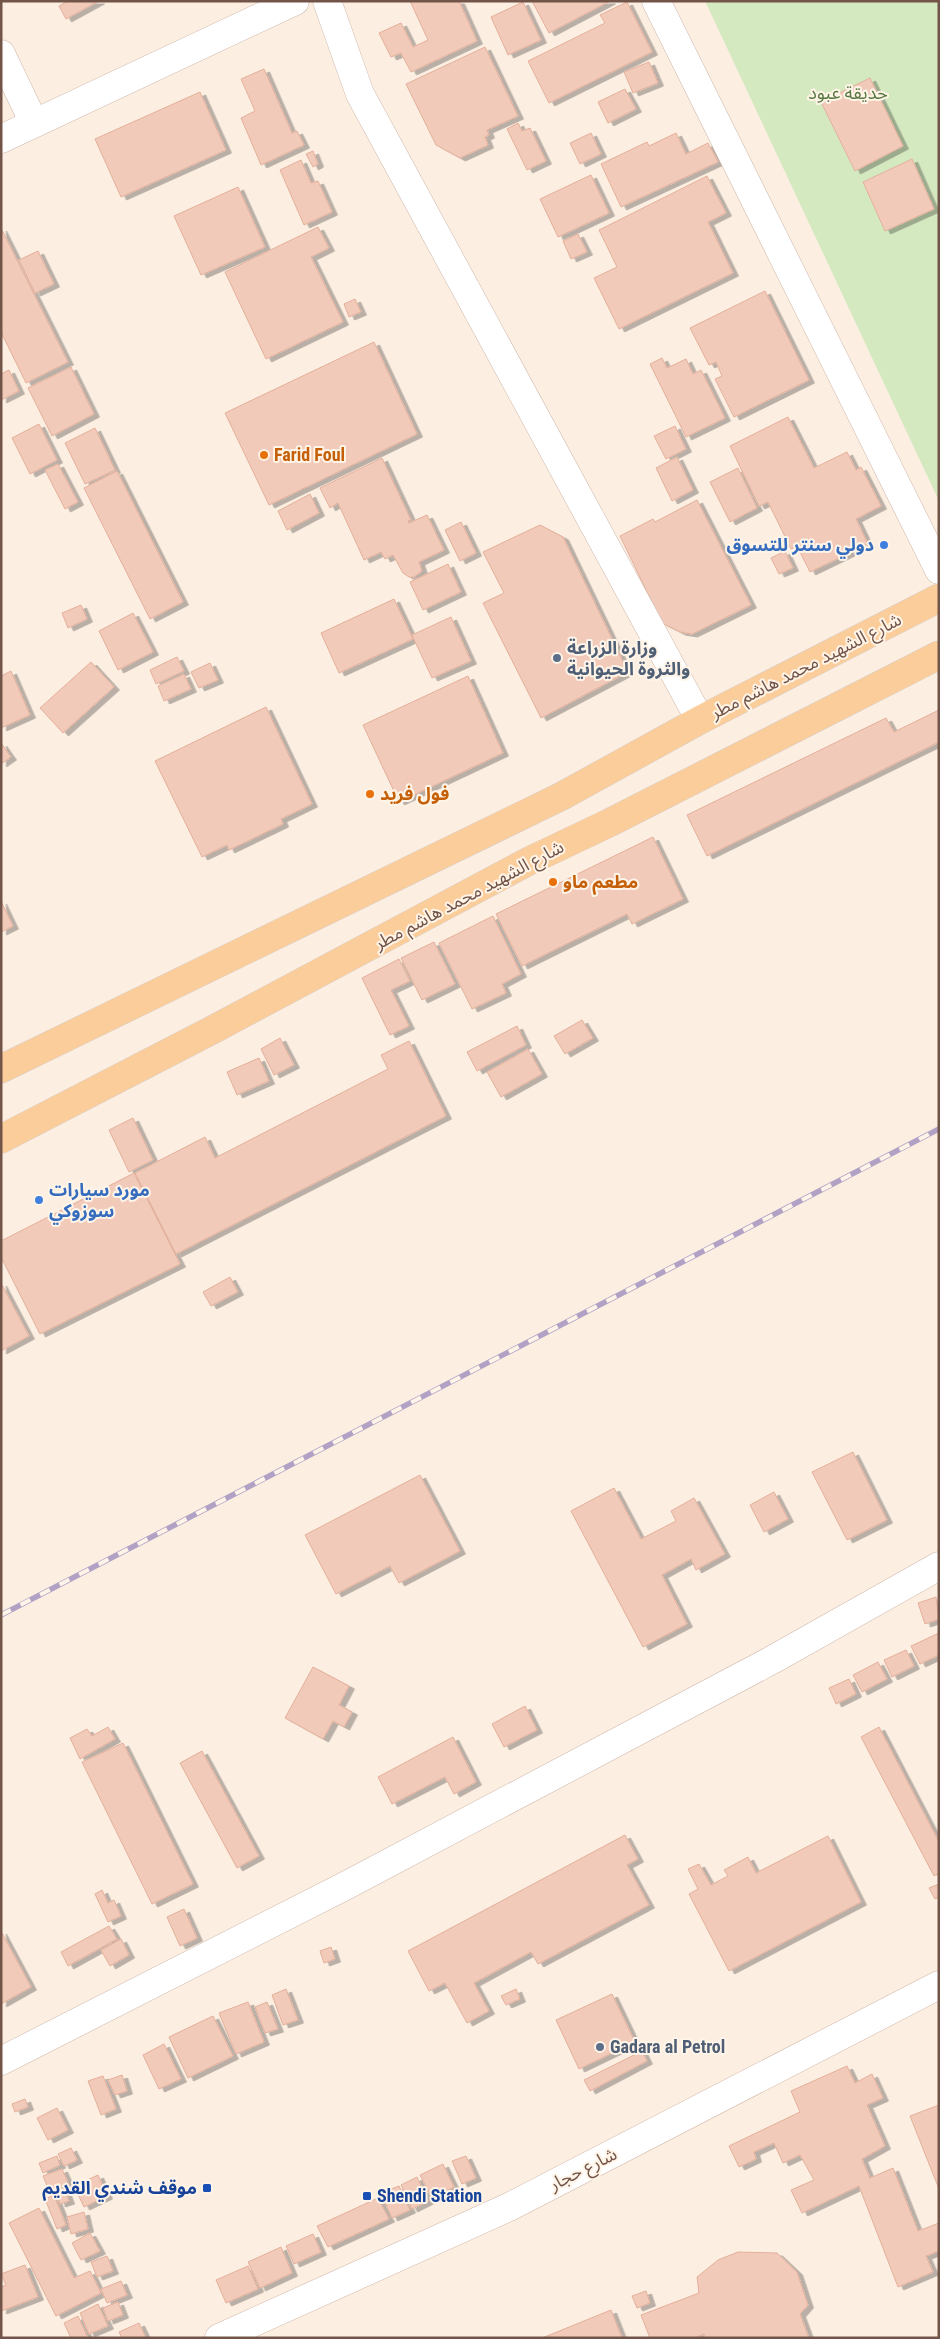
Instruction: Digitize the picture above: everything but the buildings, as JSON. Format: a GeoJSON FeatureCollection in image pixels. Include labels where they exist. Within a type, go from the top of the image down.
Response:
{"type":"FeatureCollection","features":[{"type":"Feature","properties":{"kind":"main road","name":"شارع الشهيد محمد هاشم مطر"},"geometry":{"type":"LineString","coordinates":[[1,1069],[562,796],[700,720],[939,598]]}},
{"type":"Feature","properties":{"kind":"main road","name":"شارع الشهيد محمد هاشم مطر"},"geometry":{"type":"LineString","coordinates":[[1,1139],[233,1019],[529,861],[609,823],[939,655]]}},
{"type":"Feature","properties":{"kind":"street"},"geometry":{"type":"LineString","coordinates":[[1,139],[295,1]]}},
{"type":"Feature","properties":{"kind":"street"},"geometry":{"type":"LineString","coordinates":[[327,1],[360,94],[700,720]]}},
{"type":"Feature","properties":{"kind":"street"},"geometry":{"type":"LineString","coordinates":[[656,1],[939,570]]}},
{"type":"Feature","properties":{"kind":"street"},"geometry":{"type":"LineString","coordinates":[[1,54],[34,123]]}},
{"type":"Feature","properties":{"kind":"street"},"geometry":{"type":"LineString","coordinates":[[1,2061],[347,1885],[772,1660],[939,1566]]}},
{"type":"Feature","properties":{"kind":"street","name":"شارع حجار"},"geometry":{"type":"LineString","coordinates":[[219,2338],[509,2207],[939,1985]]}},
{"type":"Feature","properties":{"kind":"green space","name":"حديقة عبود"},"geometry":{"type":"Polygon","coordinates":[[[705,1],[939,1],[939,501],[705,1]]]}},
{"type":"Feature","properties":{"kind":"railway"},"geometry":{"type":"LineString","coordinates":[[1,1615],[939,1129]]}},
{"type":"Feature","properties":{"kind":"place","name":"Farid Foul"},"geometry":{"type":"Point","coordinates":[264,455]}},
{"type":"Feature","properties":{"kind":"place","name":"دولي سنتر للتسوق"},"geometry":{"type":"Point","coordinates":[884,545]}},
{"type":"Feature","properties":{"kind":"place","name":"وزارة الزراعة والثروة الحيوانية"},"geometry":{"type":"Point","coordinates":[557,658]}},
{"type":"Feature","properties":{"kind":"place","name":"فول فريد"},"geometry":{"type":"Point","coordinates":[370,794]}},
{"type":"Feature","properties":{"kind":"place","name":"مطعم ماو"},"geometry":{"type":"Point","coordinates":[553,882]}},
{"type":"Feature","properties":{"kind":"place","name":"مورد سيارات سوزوكي"},"geometry":{"type":"Point","coordinates":[39,1200]}},
{"type":"Feature","properties":{"kind":"place","name":"Gadara al Petrol"},"geometry":{"type":"Point","coordinates":[600,2047]}},
{"type":"Feature","properties":{"kind":"place","name":"موقف شندي القديم"},"geometry":{"type":"Point","coordinates":[207,2188]}},
{"type":"Feature","properties":{"kind":"place","name":"Shendi Station"},"geometry":{"type":"Point","coordinates":[367,2196]}}]}
